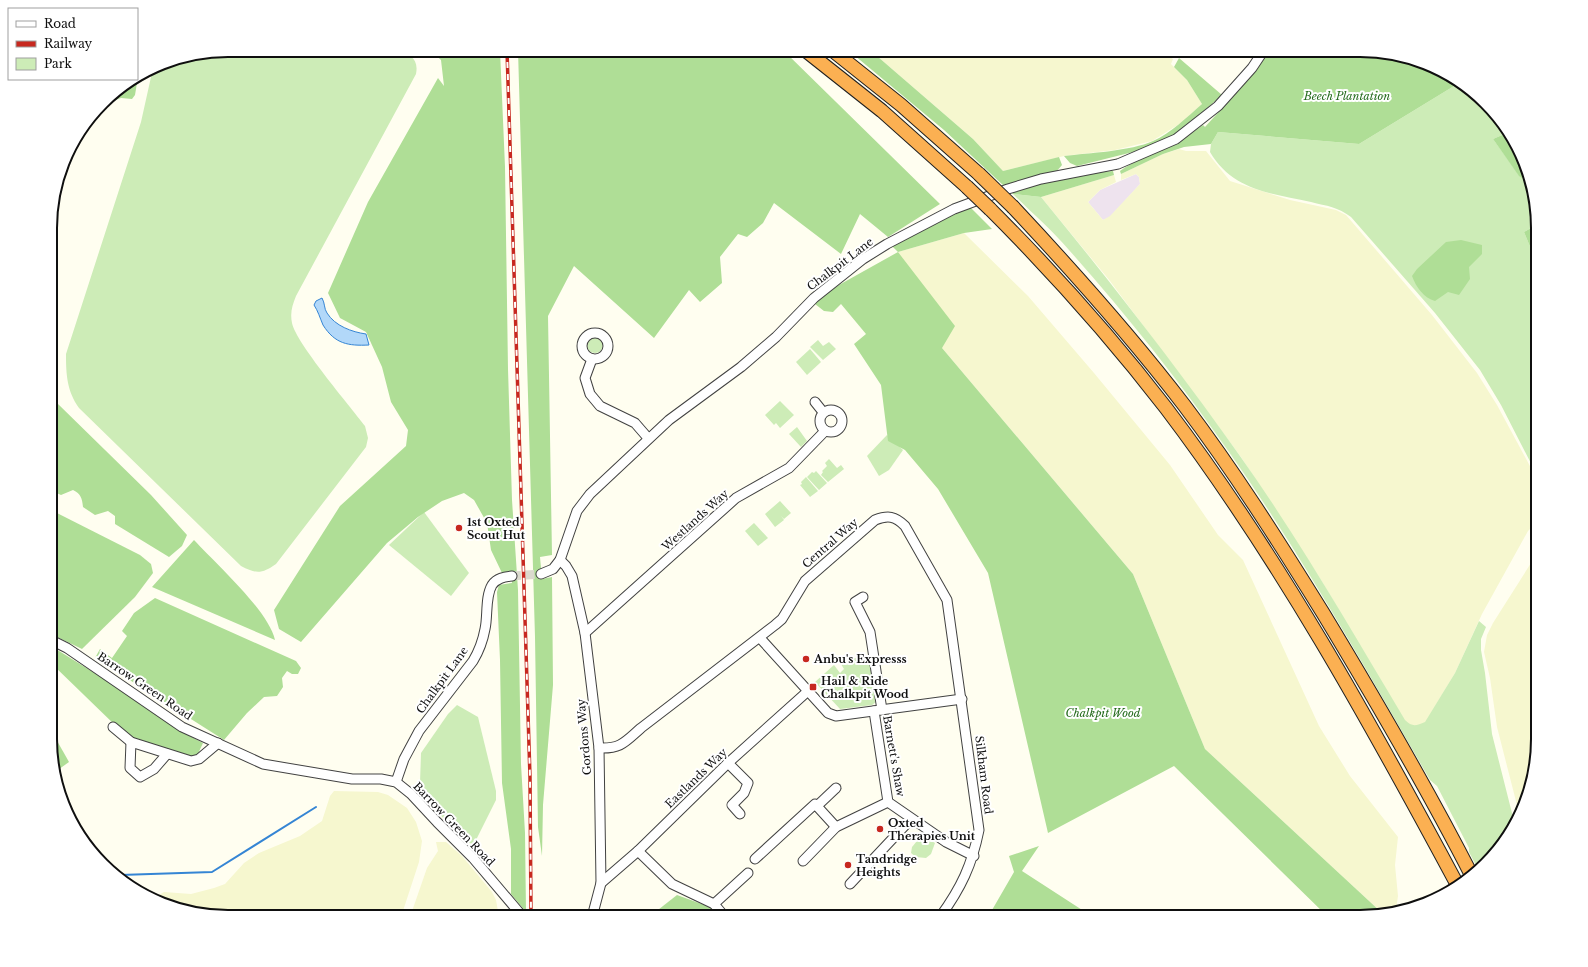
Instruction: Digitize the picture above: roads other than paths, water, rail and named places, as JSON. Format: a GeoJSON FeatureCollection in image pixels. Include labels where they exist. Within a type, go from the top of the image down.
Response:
{"type":"FeatureCollection","features":[{"type":"Feature","properties":{"kind":"highway"},"geometry":{"type":"LineString","coordinates":[[814,57],[882,111],[990,209],[1068,290],[1118,348],[1165,408],[1210,470],[1274,566],[1334,663],[1455,881]]}},
{"type":"Feature","properties":{"kind":"highway"},"geometry":{"type":"LineString","coordinates":[[841,57],[901,105],[979,174],[1013,207],[1088,289],[1137,346],[1186,407],[1298,572],[1414,769],[1469,871]]}},
{"type":"Feature","properties":{"kind":"street","name":"Chalkpit Lane"},"geometry":{"type":"LineString","coordinates":[[560,560],[577,511],[583,501],[648,438],[691,402],[741,367],[776,337],[814,298],[869,255],[924,224],[961,206],[1008,188],[1041,179],[1118,164],[1176,139],[1191,129],[1227,97],[1252,68],[1259,57]]}},
{"type":"Feature","properties":{"kind":"street"},"geometry":{"type":"LineString","coordinates":[[592,359],[585,378],[590,394],[600,406],[635,424],[648,438]]}},
{"type":"Feature","properties":{"kind":"street"},"geometry":{"type":"LineString","coordinates":[[815,402],[823,412]]}},
{"type":"Feature","properties":{"kind":"street"},"geometry":{"type":"LineString","coordinates":[[826,410],[834,410],[840,414],[842,421],[836,431],[832,432],[825,430],[820,424],[820,416],[823,412],[826,410]]}},
{"type":"Feature","properties":{"kind":"street","name":"Westlands Way"},"geometry":{"type":"LineString","coordinates":[[585,633],[736,498],[788,468],[825,430]]}},
{"type":"Feature","properties":{"kind":"street","name":"Central Way"},"geometry":{"type":"LineString","coordinates":[[599,748],[616,748],[622,745],[641,728],[760,638],[782,619],[805,580],[875,520],[889,516],[898,520],[904,526],[947,600],[962,699]]}},
{"type":"Feature","properties":{"kind":"street"},"geometry":{"type":"LineString","coordinates":[[541,574],[553,569],[560,560]]}},
{"type":"Feature","properties":{"kind":"street","name":"Gordons Way"},"geometry":{"type":"LineString","coordinates":[[560,560],[572,576],[585,633],[599,748],[601,883],[594,910]]}},
{"type":"Feature","properties":{"kind":"street","name":"Chalkpit Lane"},"geometry":{"type":"LineString","coordinates":[[396,782],[404,759],[419,731],[473,661],[480,648],[492,585],[504,577],[512,576]]}},
{"type":"Feature","properties":{"kind":"street","name":"Barnett's Shaw"},"geometry":{"type":"LineString","coordinates":[[863,597],[855,602],[870,632],[888,802],[910,819],[960,851],[974,856]]}},
{"type":"Feature","properties":{"kind":"street"},"geometry":{"type":"LineString","coordinates":[[760,638],[828,713],[836,716],[962,699]]}},
{"type":"Feature","properties":{"kind":"street","name":"Barrow Green Road"},"geometry":{"type":"LineString","coordinates":[[57,643],[182,727],[262,764],[352,779],[381,779],[396,782],[411,794],[436,822],[473,858],[517,910]]}},
{"type":"Feature","properties":{"kind":"street","name":"Eastlands Way"},"geometry":{"type":"LineString","coordinates":[[601,883],[638,851],[728,763],[808,691]]}},
{"type":"Feature","properties":{"kind":"street","name":"Silkham Road"},"geometry":{"type":"LineString","coordinates":[[944,910],[967,873],[974,856],[979,830],[962,699]]}},
{"type":"Feature","properties":{"kind":"street"},"geometry":{"type":"LineString","coordinates":[[113,727],[132,742],[191,761],[199,759],[218,744]]}},
{"type":"Feature","properties":{"kind":"street"},"geometry":{"type":"LineString","coordinates":[[132,742],[130,768],[140,777],[154,769],[167,754]]}},
{"type":"Feature","properties":{"kind":"street"},"geometry":{"type":"LineString","coordinates":[[728,763],[748,783],[744,794],[732,805],[740,814]]}},
{"type":"Feature","properties":{"kind":"street"},"geometry":{"type":"LineString","coordinates":[[755,859],[815,804],[817,806],[836,788]]}},
{"type":"Feature","properties":{"kind":"street"},"geometry":{"type":"LineString","coordinates":[[803,861],[836,827],[888,802]]}},
{"type":"Feature","properties":{"kind":"street"},"geometry":{"type":"LineString","coordinates":[[817,806],[836,827]]}},
{"type":"Feature","properties":{"kind":"street"},"geometry":{"type":"LineString","coordinates":[[850,884],[910,819]]}},
{"type":"Feature","properties":{"kind":"street"},"geometry":{"type":"LineString","coordinates":[[638,851],[672,884],[714,904],[719,910]]}},
{"type":"Feature","properties":{"kind":"street"},"geometry":{"type":"LineString","coordinates":[[714,904],[748,873]]}},
{"type":"Feature","properties":{"kind":"water"},"geometry":{"type":"Polygon","coordinates":[[[322,298],[330,318],[344,328],[366,334],[369,345],[348,344],[337,340],[332,336],[323,325],[314,305],[316,301],[322,298]]]}},
{"type":"Feature","properties":{"kind":"waterway"},"geometry":{"type":"LineString","coordinates":[[124,875],[212,872],[316,807]]}},
{"type":"Feature","properties":{"kind":"tunnel"},"geometry":{"type":"LineString","coordinates":[[512,576],[541,574]]}},
{"type":"Feature","properties":{"kind":"railway"},"geometry":{"type":"LineString","coordinates":[[507,57],[530,777],[531,910]]}},
{"type":"Feature","properties":{"kind":"place","name":"1st Oxted Scout Hut"},"geometry":{"type":"Point","coordinates":[459,528]}},
{"type":"Feature","properties":{"kind":"place","name":"Anbu's Expresss"},"geometry":{"type":"Point","coordinates":[806,659]}},
{"type":"Feature","properties":{"kind":"place","name":"Hail & Ride Chalkpit Wood"},"geometry":{"type":"Point","coordinates":[813,687]}},
{"type":"Feature","properties":{"kind":"place","name":"Oxted Therapies Unit"},"geometry":{"type":"Point","coordinates":[880,829]}},
{"type":"Feature","properties":{"kind":"place","name":"Tandridge Heights"},"geometry":{"type":"Point","coordinates":[848,865]}},
{"type":"Feature","properties":{"kind":"park label","name":"Beech Plantation"},"geometry":{"type":"Point","coordinates":[1347,96]}},
{"type":"Feature","properties":{"kind":"park label","name":"Chalkpit Wood"},"geometry":{"type":"Point","coordinates":[1103,713]}}]}
